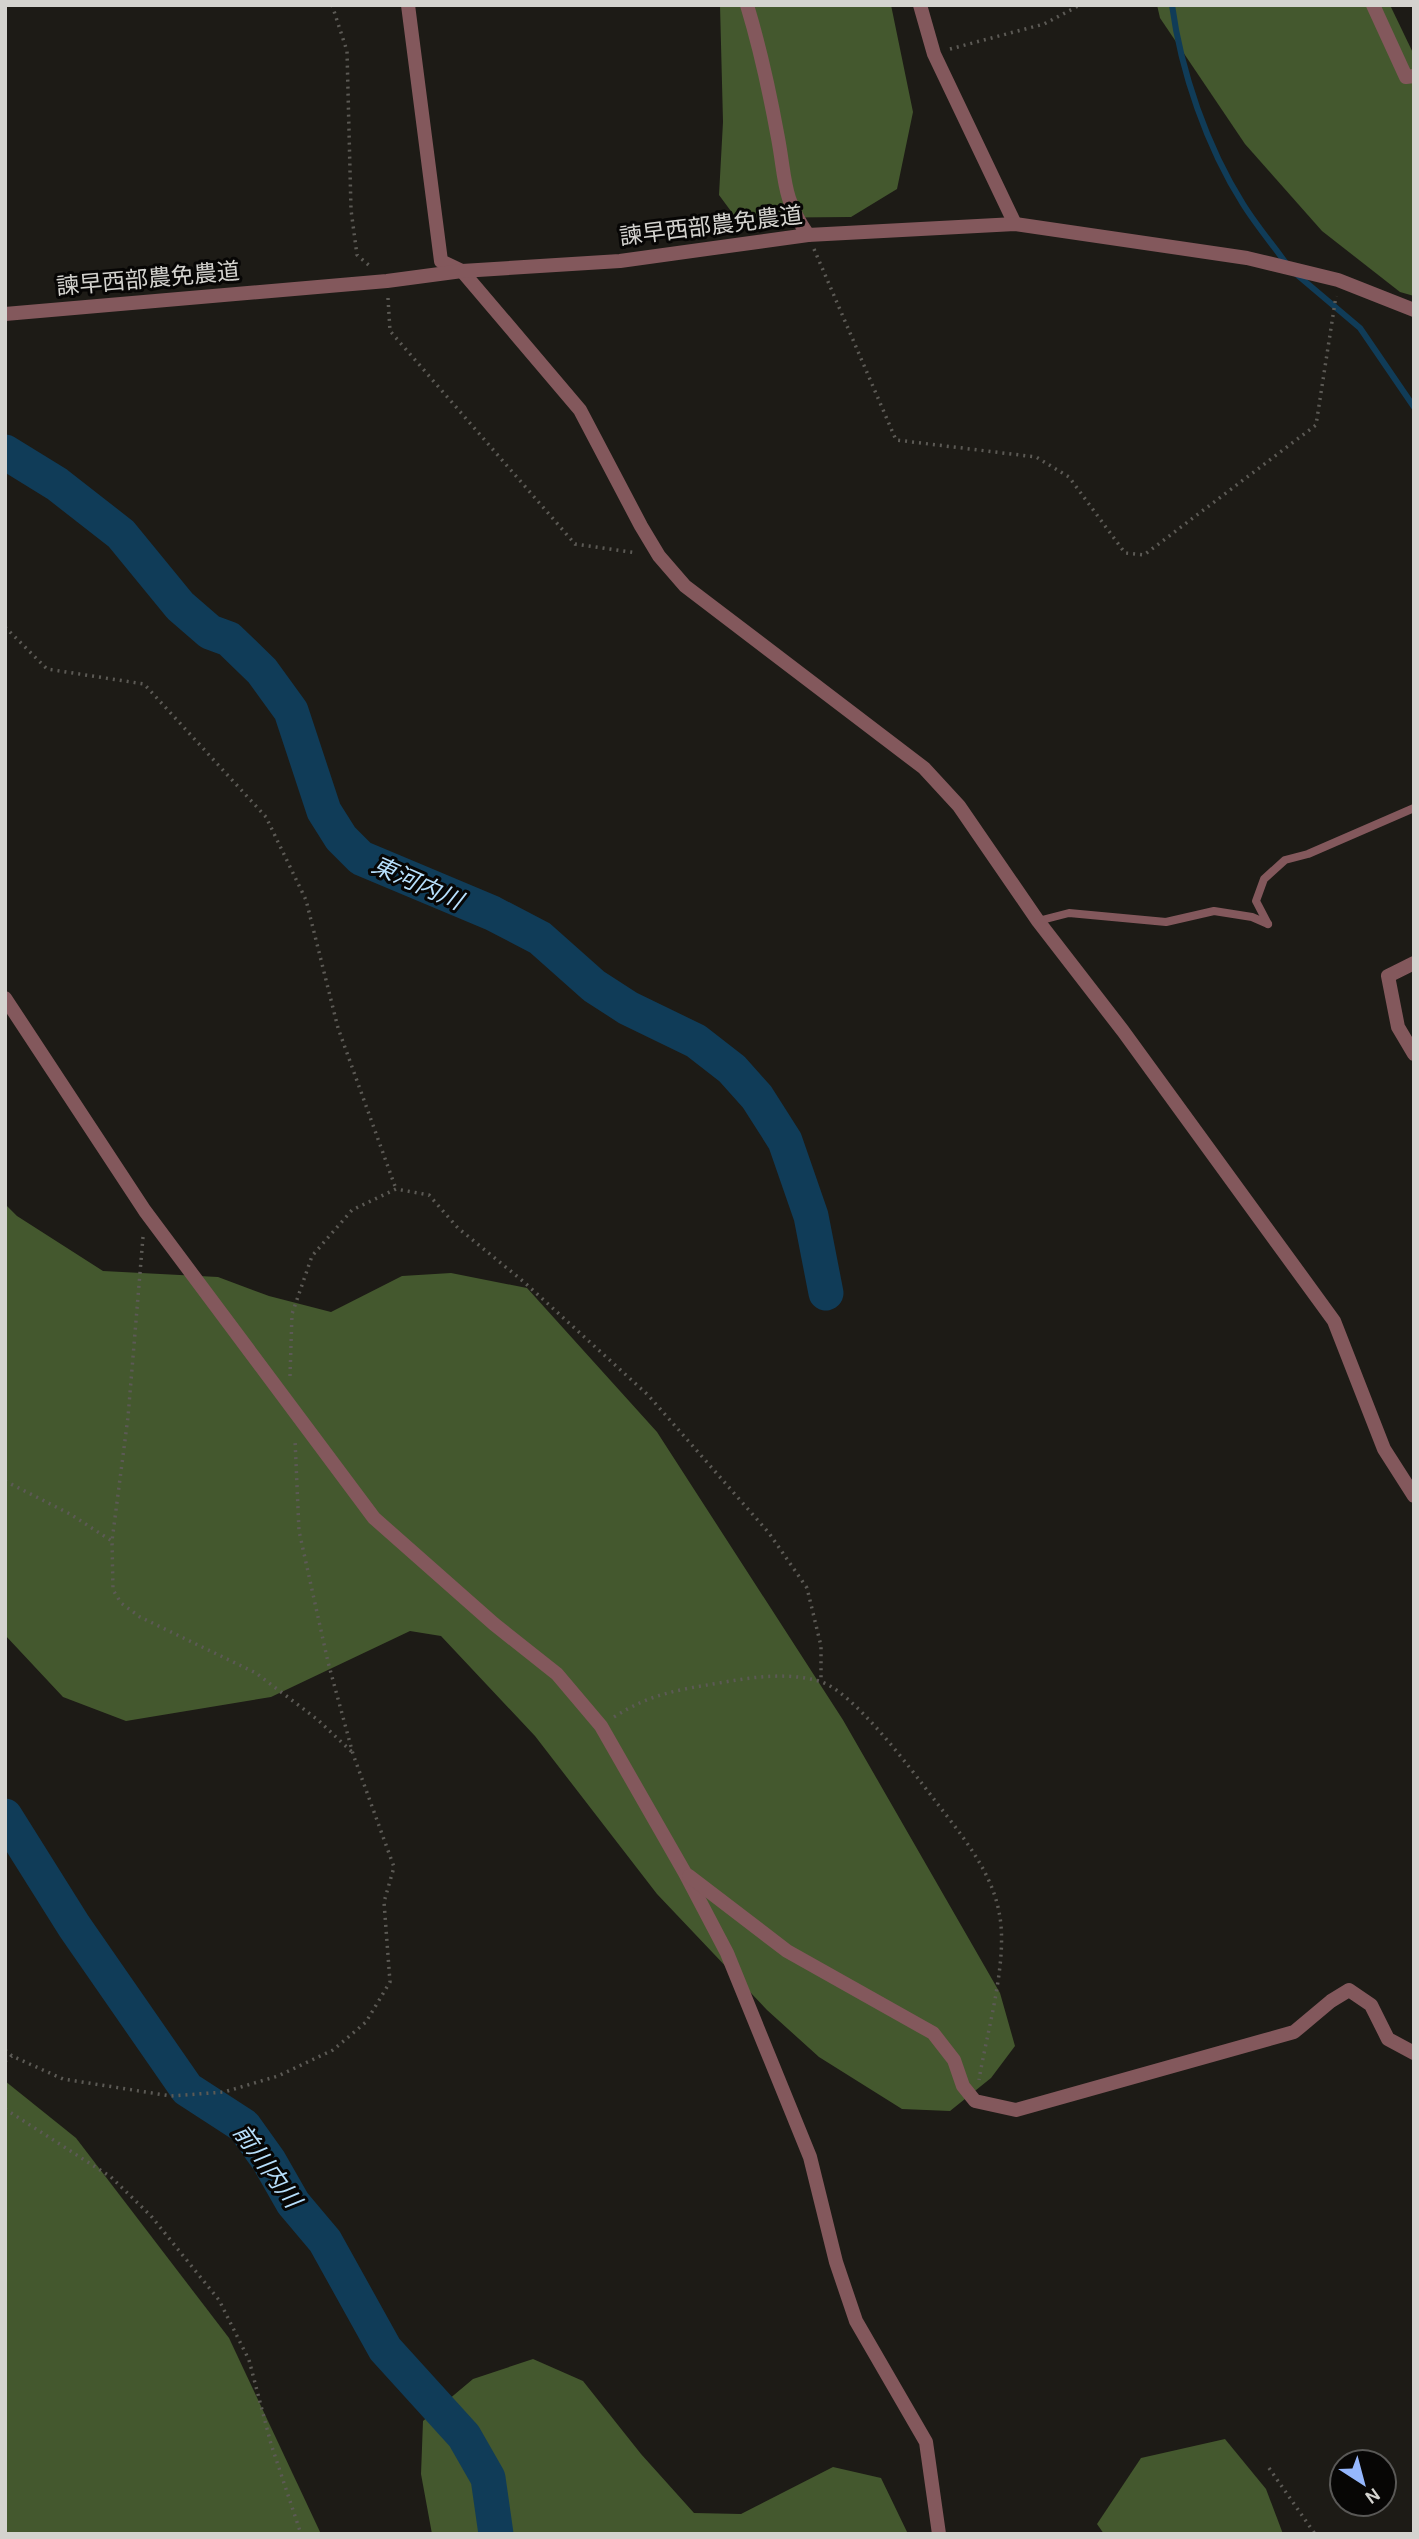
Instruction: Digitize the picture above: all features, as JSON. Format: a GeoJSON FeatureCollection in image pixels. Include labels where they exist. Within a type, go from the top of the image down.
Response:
{"type":"FeatureCollection","features":[{"type":"Feature","properties":{"kind":"street"},"geometry":{"type":"LineString","coordinates":[[408,5],[441,261],[462,271],[580,410],[659,556],[685,586],[923,768],[959,806],[1038,921],[1124,1031],[1334,1321],[1384,1449],[1414,1496]]}},
{"type":"Feature","properties":{"kind":"street"},"geometry":{"type":"LineString","coordinates":[[747,5],[778,139],[786,195],[791,210],[808,235]]}},
{"type":"Feature","properties":{"kind":"street"},"geometry":{"type":"LineString","coordinates":[[920,5],[934,54],[1015,224]]}},
{"type":"Feature","properties":{"kind":"street"},"geometry":{"type":"LineString","coordinates":[[1373,5],[1406,77],[1414,76]]}},
{"type":"Feature","properties":{"kind":"street","name":"諫早西部農免農道"},"geometry":{"type":"LineString","coordinates":[[5,314],[387,281],[462,271],[620,261],[808,235],[1015,224],[1247,258],[1338,281],[1414,310]]}},
{"type":"Feature","properties":{"kind":"street"},"geometry":{"type":"LineString","coordinates":[[1414,963],[1388,976],[1398,1027],[1414,1054]]}},
{"type":"Feature","properties":{"kind":"street"},"geometry":{"type":"LineString","coordinates":[[5,998],[145,1210],[374,1518],[494,1624],[557,1674],[600,1726],[727,1952],[810,2157],[836,2262],[856,2321],[926,2442],[939,2534]]}},
{"type":"Feature","properties":{"kind":"street"},"geometry":{"type":"LineString","coordinates":[[685,1873],[788,1951],[933,2033],[954,2060],[963,2086],[975,2101],[1016,2110],[1294,2032],[1331,2001],[1349,1990],[1371,2005],[1388,2039],[1414,2053]]}},
{"type":"Feature","properties":{"kind":"lane"},"geometry":{"type":"LineString","coordinates":[[1038,921],[1069,913],[1167,922],[1214,911],[1252,917],[1268,924],[1256,901],[1264,879],[1285,860],[1308,854],[1414,808]]}},
{"type":"Feature","properties":{"kind":"path"},"geometry":{"type":"LineString","coordinates":[[332,5],[347,51],[351,210],[357,255],[387,281],[390,331],[575,544],[659,556]]}},
{"type":"Feature","properties":{"kind":"path"},"geometry":{"type":"LineString","coordinates":[[934,54],[1044,24],[1080,5]]}},
{"type":"Feature","properties":{"kind":"path"},"geometry":{"type":"LineString","coordinates":[[808,235],[896,440],[1036,457],[1069,477],[1125,553],[1144,555],[1316,425],[1338,281]]}},
{"type":"Feature","properties":{"kind":"path"},"geometry":{"type":"LineString","coordinates":[[5,627],[47,669],[144,684],[267,817],[306,900],[338,1028],[396,1189]]}},
{"type":"Feature","properties":{"kind":"path"},"geometry":{"type":"LineString","coordinates":[[290,1379],[292,1314],[312,1256],[352,1210],[396,1189],[429,1195],[457,1228],[524,1282],[648,1395],[769,1533],[807,1588],[821,1646],[821,1681]]}},
{"type":"Feature","properties":{"kind":"path"},"geometry":{"type":"LineString","coordinates":[[145,1210],[128,1417],[112,1541],[113,1590],[121,1603],[140,1617],[256,1672],[318,1720],[353,1754]]}},
{"type":"Feature","properties":{"kind":"path"},"geometry":{"type":"LineString","coordinates":[[5,2050],[12,2056],[63,2078],[172,2096],[224,2092],[278,2076],[333,2050],[366,2022],[390,1982],[384,1902],[394,1867],[353,1754],[328,1662],[299,1531],[293,1412]]}},
{"type":"Feature","properties":{"kind":"path"},"geometry":{"type":"LineString","coordinates":[[5,1481],[70,1514],[112,1541]]}},
{"type":"Feature","properties":{"kind":"path"},"geometry":{"type":"LineString","coordinates":[[600,1726],[639,1701],[660,1693],[771,1674],[821,1681],[863,1713],[899,1753],[965,1840],[988,1879],[999,1910],[1004,1945],[975,2101]]}},
{"type":"Feature","properties":{"kind":"path"},"geometry":{"type":"LineString","coordinates":[[5,2061],[12,2056]]}},
{"type":"Feature","properties":{"kind":"path"},"geometry":{"type":"LineString","coordinates":[[5,2109],[111,2176],[151,2216],[219,2300],[249,2360],[271,2444],[301,2534]]}},
{"type":"Feature","properties":{"kind":"path"},"geometry":{"type":"LineString","coordinates":[[1269,2468],[1315,2534]]}},
{"type":"Feature","properties":{"kind":"green space"},"geometry":{"type":"Polygon","coordinates":[[[720,5],[891,5],[913,112],[897,189],[851,217],[736,218],[719,195],[723,122],[720,5]]]}},
{"type":"Feature","properties":{"kind":"green space"},"geometry":{"type":"Polygon","coordinates":[[[1157,5],[1390,5],[1414,55],[1414,296],[1400,292],[1322,231],[1245,144],[1160,18],[1157,5]]]}},
{"type":"Feature","properties":{"kind":"green space"},"geometry":{"type":"Polygon","coordinates":[[[5,1204],[17,1216],[103,1271],[218,1277],[269,1296],[331,1312],[402,1276],[451,1273],[527,1288],[657,1432],[843,1720],[1000,1993],[1015,2046],[991,2078],[950,2111],[902,2109],[819,2057],[767,2010],[657,1894],[535,1736],[441,1636],[410,1631],[271,1697],[126,1721],[63,1697],[5,1635],[5,1204]]]}},
{"type":"Feature","properties":{"kind":"green space"},"geometry":{"type":"Polygon","coordinates":[[[5,2081],[76,2138],[229,2338],[321,2534],[5,2534],[5,2081]]]}},
{"type":"Feature","properties":{"kind":"green space"},"geometry":{"type":"Polygon","coordinates":[[[533,2359],[583,2381],[641,2454],[694,2513],[741,2514],[833,2467],[881,2478],[908,2534],[432,2534],[421,2474],[423,2421],[473,2379],[533,2359]]]}},
{"type":"Feature","properties":{"kind":"green space"},"geometry":{"type":"Polygon","coordinates":[[[1225,2439],[1266,2489],[1283,2534],[1104,2534],[1097,2524],[1141,2458],[1225,2439]]]}},
{"type":"Feature","properties":{"kind":"waterway"},"geometry":{"type":"LineString","coordinates":[[1172,5],[1189,82],[1207,134],[1248,212],[1288,266]]}},
{"type":"Feature","properties":{"kind":"waterway"},"geometry":{"type":"LineString","coordinates":[[1295,273],[1360,328],[1414,407]]}},
{"type":"Feature","properties":{"kind":"waterway","name":"東河内川"},"geometry":{"type":"LineString","coordinates":[[5,452],[57,484],[121,534],[180,606],[210,632],[229,639],[262,671],[291,711],[324,811],[341,838],[361,858],[492,913],[540,938],[594,986],[628,1008],[696,1041],[732,1069],[757,1097],[785,1141],[811,1216],[826,1293]]}},
{"type":"Feature","properties":{"kind":"waterway","name":"前川内川"},"geometry":{"type":"LineString","coordinates":[[5,1816],[74,1926],[187,2089],[244,2126],[269,2161],[293,2203],[325,2241],[385,2349],[464,2436],[488,2478],[496,2534]]}}]}
